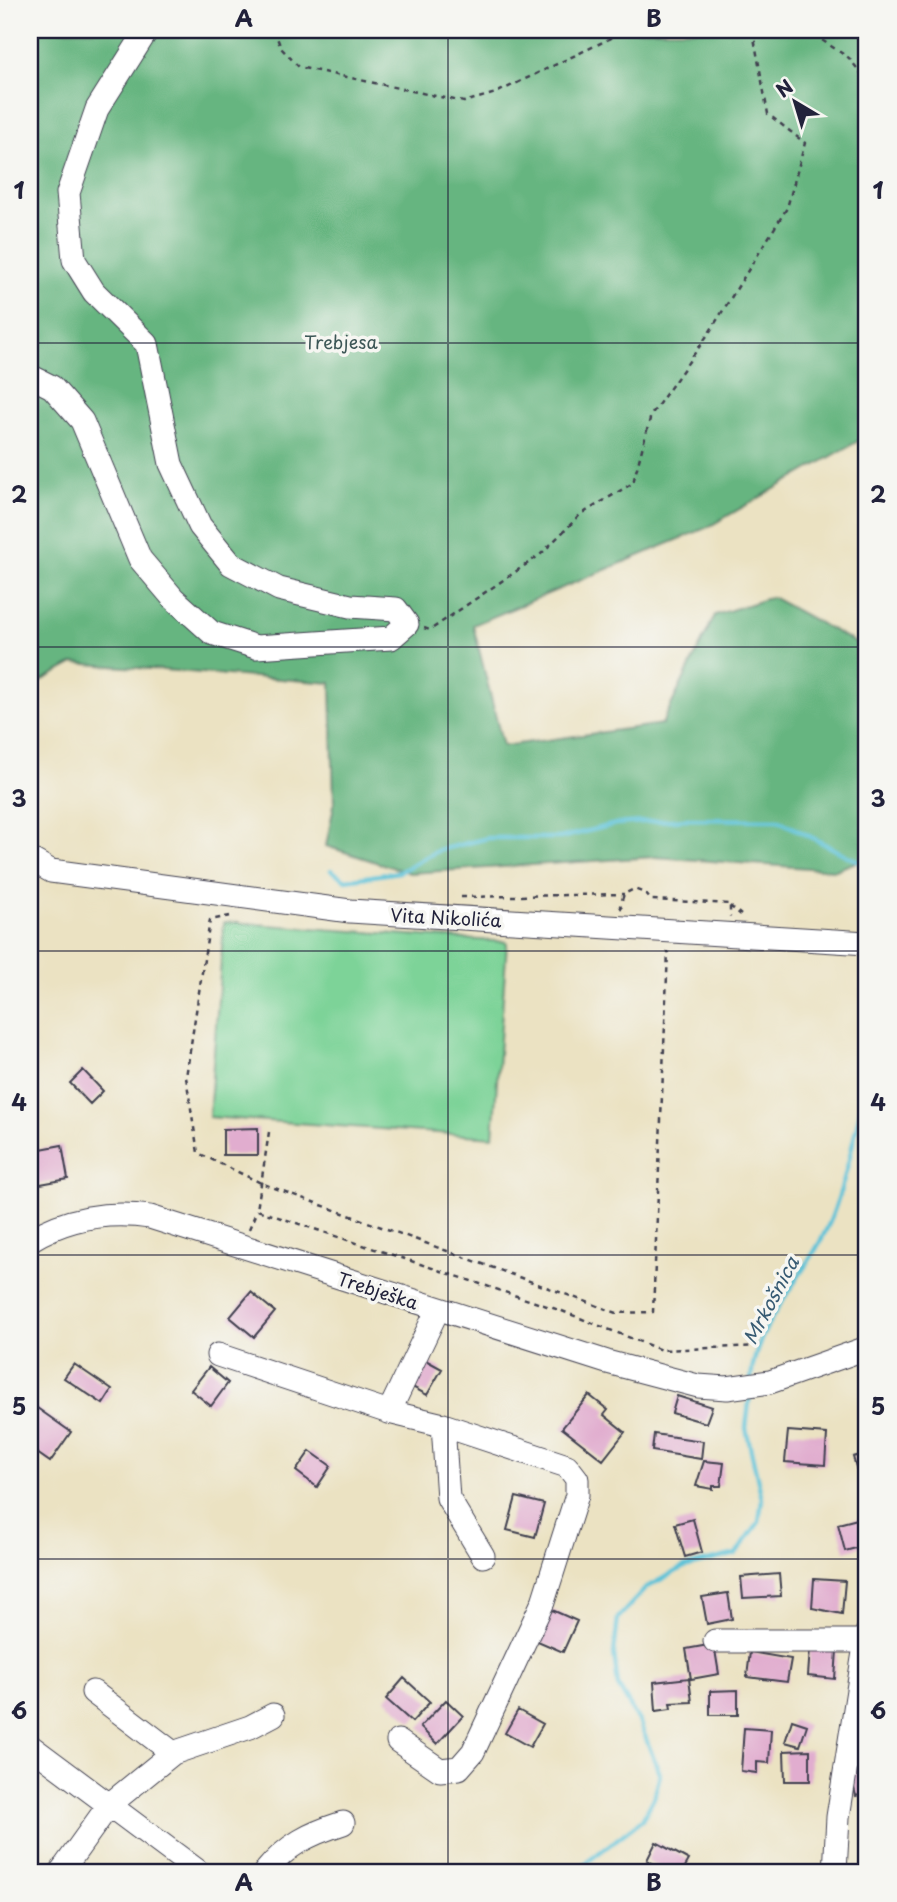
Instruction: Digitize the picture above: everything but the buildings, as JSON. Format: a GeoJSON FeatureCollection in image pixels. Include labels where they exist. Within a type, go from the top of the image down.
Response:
{"type":"FeatureCollection","features":[{"type":"Feature","properties":{"kind":"street"},"geometry":{"type":"LineString","coordinates":[[30,376],[52,387],[82,421],[140,559],[173,598],[212,633],[256,648],[391,638],[407,624],[396,609],[350,606],[279,589],[231,564],[200,526],[172,464],[147,344],[94,292],[75,260],[68,193],[97,109],[147,30]]}},
{"type":"Feature","properties":{"kind":"street","name":"Vita Nikolića"},"geometry":{"type":"LineString","coordinates":[[30,859],[51,871],[350,911],[865,942]]}},
{"type":"Feature","properties":{"kind":"street","name":"Trebješka"},"geometry":{"type":"LineString","coordinates":[[34,1231],[100,1216],[150,1217],[607,1362],[698,1386],[727,1388],[770,1382],[867,1348]]}},
{"type":"Feature","properties":{"kind":"street"},"geometry":{"type":"LineString","coordinates":[[388,1412],[438,1309]]}},
{"type":"Feature","properties":{"kind":"street"},"geometry":{"type":"LineString","coordinates":[[218,1355],[388,1412],[443,1425],[567,1466],[576,1479],[577,1494],[543,1602],[473,1752],[459,1768],[440,1770],[398,1741]]}},
{"type":"Feature","properties":{"kind":"street"},"geometry":{"type":"LineString","coordinates":[[443,1425],[448,1498],[483,1556]]}},
{"type":"Feature","properties":{"kind":"street"},"geometry":{"type":"LineString","coordinates":[[715,1641],[865,1637],[862,1712],[838,1816],[835,1872]]}},
{"type":"Feature","properties":{"kind":"street"},"geometry":{"type":"LineString","coordinates":[[93,1692],[173,1753]]}},
{"type":"Feature","properties":{"kind":"street"},"geometry":{"type":"LineString","coordinates":[[64,1871],[109,1805],[173,1753],[250,1727],[273,1715]]}},
{"type":"Feature","properties":{"kind":"street"},"geometry":{"type":"LineString","coordinates":[[30,1746],[199,1872]]}},
{"type":"Feature","properties":{"kind":"street"},"geometry":{"type":"LineString","coordinates":[[265,1872],[282,1851],[317,1831],[343,1823]]}},
{"type":"Feature","properties":{"kind":"path"},"geometry":{"type":"LineString","coordinates":[[274,30],[281,48],[299,67],[464,102],[496,93],[628,30],[811,33],[849,58],[867,80]]}},
{"type":"Feature","properties":{"kind":"path"},"geometry":{"type":"LineString","coordinates":[[419,627],[430,630],[540,555],[580,516],[633,483],[651,415],[709,333],[787,208],[805,143],[768,114],[753,32]]}},
{"type":"Feature","properties":{"kind":"path"},"geometry":{"type":"LineString","coordinates":[[452,897],[624,894],[634,890],[645,893],[651,900],[730,904],[731,934]]}},
{"type":"Feature","properties":{"kind":"path"},"geometry":{"type":"LineString","coordinates":[[624,894],[620,905],[626,915],[625,928]]}},
{"type":"Feature","properties":{"kind":"path"},"geometry":{"type":"LineString","coordinates":[[232,915],[210,919],[186,1077],[198,1153],[261,1183],[617,1313],[653,1312],[669,930]]}},
{"type":"Feature","properties":{"kind":"path"},"geometry":{"type":"LineString","coordinates":[[269,1132],[257,1210],[562,1311],[661,1350],[760,1346]]}},
{"type":"Feature","properties":{"kind":"green space","name":"Trebjesa"},"geometry":{"type":"Polygon","coordinates":[[[30,30],[867,30],[867,436],[708,527],[473,625],[503,746],[662,724],[715,615],[772,597],[867,649],[867,858],[835,870],[655,857],[410,873],[326,846],[334,805],[331,683],[74,663],[30,687],[30,30]]]}},
{"type":"Feature","properties":{"kind":"green space"},"geometry":{"type":"Polygon","coordinates":[[[224,922],[507,942],[493,1137],[209,1117],[224,922]]]}},
{"type":"Feature","properties":{"kind":"waterway","name":"Mrkošnica"},"geometry":{"type":"LineString","coordinates":[[331,870],[346,880],[399,872],[439,850],[488,838],[560,838],[616,824],[686,819],[778,820],[867,866]]}},
{"type":"Feature","properties":{"kind":"waterway","name":"Mrkošnica"},"geometry":{"type":"LineString","coordinates":[[751,1378],[763,1335],[823,1237],[832,1216],[847,1167],[867,1082]]}},
{"type":"Feature","properties":{"kind":"waterway","name":"Mrkošnica"},"geometry":{"type":"LineString","coordinates":[[574,1872],[642,1820],[654,1798],[660,1775],[640,1723],[618,1686],[614,1653],[618,1618],[647,1587],[684,1567],[736,1554],[759,1522],[762,1499],[746,1428],[750,1394]]}}]}
